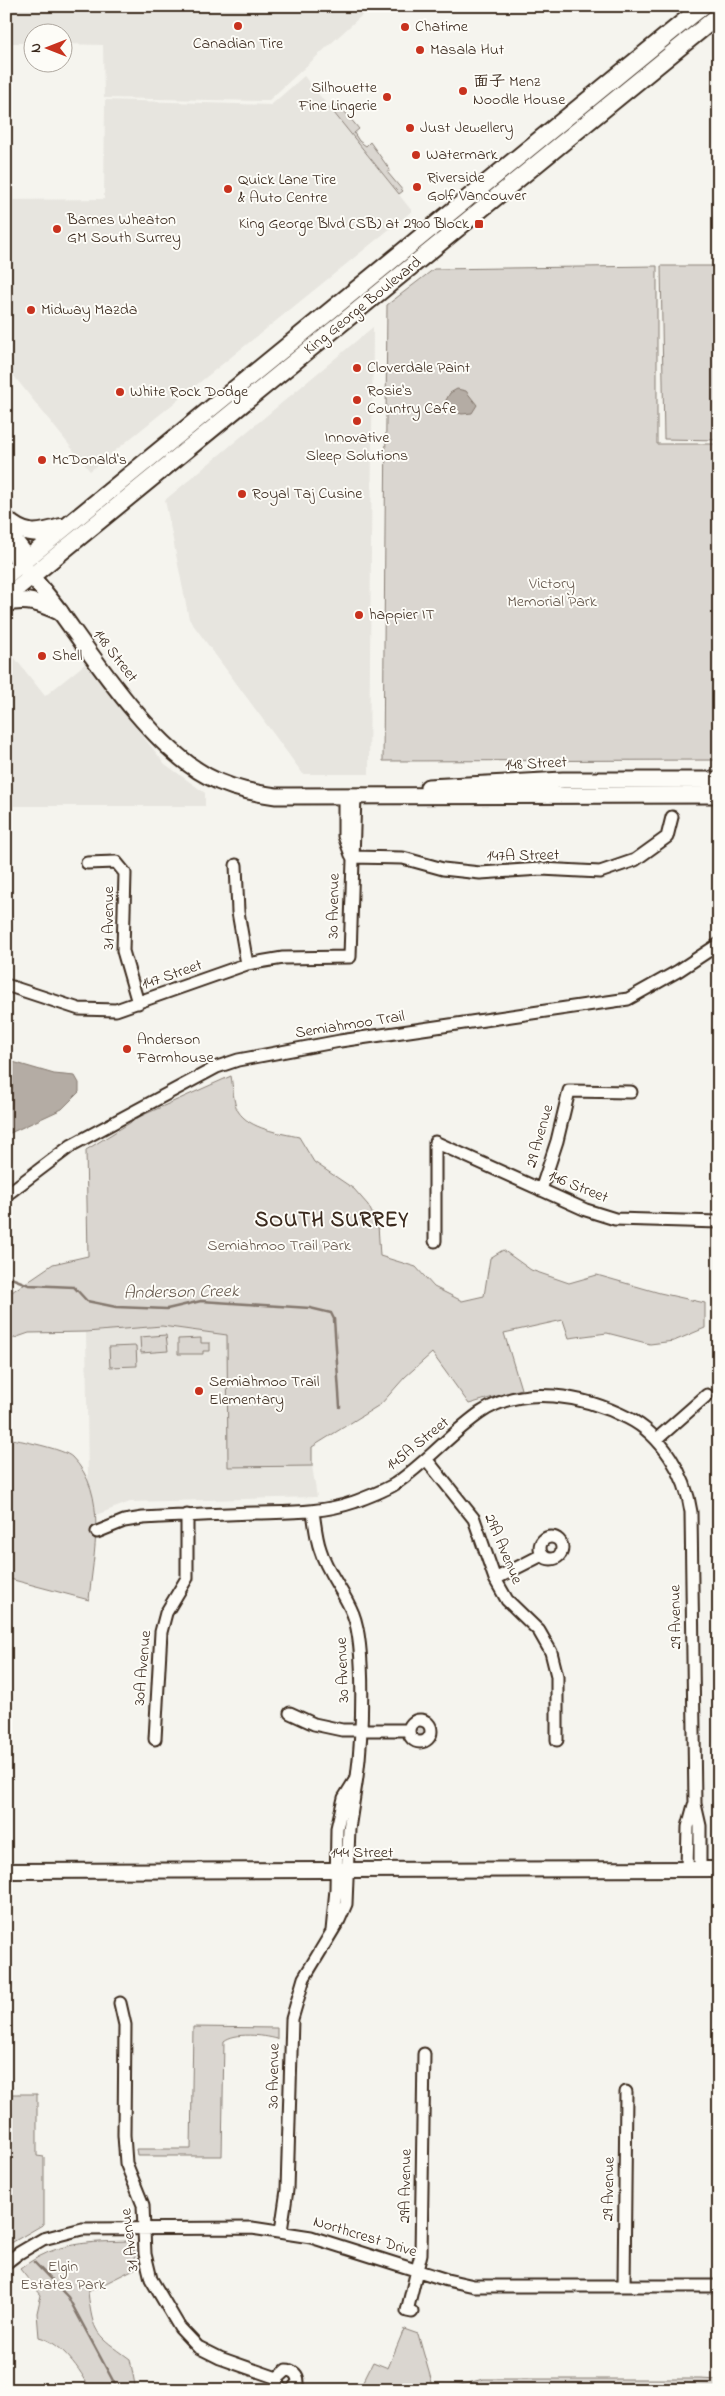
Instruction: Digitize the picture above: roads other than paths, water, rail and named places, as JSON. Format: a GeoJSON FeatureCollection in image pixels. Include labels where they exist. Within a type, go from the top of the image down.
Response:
{"type":"FeatureCollection","features":[{"type":"Feature","properties":{"kind":"main road","name":"King George Boulevard"},"geometry":{"type":"LineString","coordinates":[[6,576],[29,567],[231,414],[305,343],[310,343],[313,336],[367,292],[388,265],[703,6]]}},
{"type":"Feature","properties":{"kind":"main road","name":"King George Boulevard"},"geometry":{"type":"LineString","coordinates":[[6,597],[29,567],[68,525],[305,343],[430,252],[719,15]]}},
{"type":"Feature","properties":{"kind":"main road"},"geometry":{"type":"LineString","coordinates":[[430,252],[454,222],[504,182],[506,178],[503,170]]}},
{"type":"Feature","properties":{"kind":"main road"},"geometry":{"type":"LineString","coordinates":[[6,520],[17,529],[29,533],[44,532],[68,525]]}},
{"type":"Feature","properties":{"kind":"main road"},"geometry":{"type":"LineString","coordinates":[[6,529],[29,567]]}},
{"type":"Feature","properties":{"kind":"main road"},"geometry":{"type":"LineString","coordinates":[[6,545],[29,567]]}},
{"type":"Feature","properties":{"kind":"main road","name":"148 Street"},"geometry":{"type":"LineString","coordinates":[[29,567],[96,662],[150,728],[175,753],[206,776],[232,787],[276,796],[719,795]]}},
{"type":"Feature","properties":{"kind":"main road","name":"148 Street"},"geometry":{"type":"LineString","coordinates":[[29,567],[175,753]]}},
{"type":"Feature","properties":{"kind":"main road"},"geometry":{"type":"LineString","coordinates":[[6,603],[17,600],[33,601],[60,612]]}},
{"type":"Feature","properties":{"kind":"main road","name":"148 Street"},"geometry":{"type":"LineString","coordinates":[[350,795],[372,790],[563,780],[719,780]]}},
{"type":"Feature","properties":{"kind":"street","name":"30 Avenue"},"geometry":{"type":"LineString","coordinates":[[350,795],[344,836],[352,857],[350,957]]}},
{"type":"Feature","properties":{"kind":"street","name":"147A Street"},"geometry":{"type":"LineString","coordinates":[[352,857],[403,858],[443,869],[480,873],[541,869],[600,872],[635,860],[667,837],[672,817]]}},
{"type":"Feature","properties":{"kind":"street","name":"31 Avenue"},"geometry":{"type":"LineString","coordinates":[[87,863],[116,862],[125,873],[123,951],[138,1004]]}},
{"type":"Feature","properties":{"kind":"street"},"geometry":{"type":"LineString","coordinates":[[236,865],[238,912],[248,964]]}},
{"type":"Feature","properties":{"kind":"street","name":"Semiahmoo Trail"},"geometry":{"type":"LineString","coordinates":[[6,1195],[72,1145],[217,1067],[238,1060],[340,1041],[628,999],[678,971],[719,944]]}},
{"type":"Feature","properties":{"kind":"street","name":"147 Street"},"geometry":{"type":"LineString","coordinates":[[6,986],[79,1009],[116,1010],[138,1004],[248,964],[283,958],[350,957]]}},
{"type":"Feature","properties":{"kind":"street","name":"29 Avenue"},"geometry":{"type":"LineString","coordinates":[[542,1190],[557,1141],[569,1091],[631,1092]]}},
{"type":"Feature","properties":{"kind":"street","name":"146 Street"},"geometry":{"type":"LineString","coordinates":[[435,1241],[435,1142],[586,1210],[615,1219],[719,1222]]}},
{"type":"Feature","properties":{"kind":"street"},"geometry":{"type":"LineString","coordinates":[[657,1440],[708,1395]]}},
{"type":"Feature","properties":{"kind":"street","name":"145A Street"},"geometry":{"type":"LineString","coordinates":[[97,1532],[134,1519],[313,1512],[352,1502],[394,1485],[481,1413],[504,1402],[528,1396],[584,1400],[611,1409],[642,1425],[657,1440]]}},
{"type":"Feature","properties":{"kind":"street","name":"29 Avenue"},"geometry":{"type":"LineString","coordinates":[[657,1440],[679,1472],[688,1494],[691,1512],[695,1804],[700,1826],[694,1869]]}},
{"type":"Feature","properties":{"kind":"street","name":"29A Avenue"},"geometry":{"type":"LineString","coordinates":[[426,1459],[474,1519],[495,1579],[513,1607],[539,1631],[555,1661],[557,1676],[557,1740]]}},
{"type":"Feature","properties":{"kind":"street","name":"30 Avenue"},"geometry":{"type":"LineString","coordinates":[[281,2231],[288,2190],[292,2019],[304,1978],[346,1904],[342,1870],[344,1822],[357,1777],[360,1730],[360,1646],[358,1630],[354,1614],[319,1549],[313,1512]]}},
{"type":"Feature","properties":{"kind":"street","name":"30A Avenue"},"geometry":{"type":"LineString","coordinates":[[155,1739],[161,1632],[166,1614],[186,1578],[187,1516]]}},
{"type":"Feature","properties":{"kind":"street"},"geometry":{"type":"LineString","coordinates":[[495,1579],[542,1554]]}},
{"type":"Feature","properties":{"kind":"street"},"geometry":{"type":"LineString","coordinates":[[290,1713],[328,1728],[409,1730]]}},
{"type":"Feature","properties":{"kind":"street","name":"144 Street"},"geometry":{"type":"LineString","coordinates":[[6,1871],[719,1869]]}},
{"type":"Feature","properties":{"kind":"street","name":"31 Avenue"},"geometry":{"type":"LineString","coordinates":[[120,2003],[125,2025],[126,2156],[130,2176],[143,2204],[145,2254],[151,2279],[163,2302],[188,2338],[198,2347],[214,2356],[277,2378],[286,2370],[295,2373],[298,2382],[292,2390]]}},
{"type":"Feature","properties":{"kind":"street","name":"29A Avenue"},"geometry":{"type":"LineString","coordinates":[[412,2312],[407,2311],[421,2254],[424,2054]]}},
{"type":"Feature","properties":{"kind":"street","name":"29 Avenue"},"geometry":{"type":"LineString","coordinates":[[624,2286],[626,2092]]}},
{"type":"Feature","properties":{"kind":"street","name":"Northcrest Drive"},"geometry":{"type":"LineString","coordinates":[[7,2262],[43,2239],[69,2231],[96,2228],[252,2228],[281,2231],[326,2241],[418,2271],[474,2286],[719,2286]]}},
{"type":"Feature","properties":{"kind":"street"},"geometry":{"type":"LineString","coordinates":[[277,2378],[278,2386],[283,2390]]}},
{"type":"Feature","properties":{"kind":"waterway","name":"Anderson Creek"},"geometry":{"type":"LineString","coordinates":[[6,1276],[29,1285],[74,1287],[87,1301],[116,1307],[167,1309],[201,1301],[310,1308],[331,1313],[334,1319],[340,1407]]}},
{"type":"Feature","properties":{"kind":"waterway"},"geometry":{"type":"LineString","coordinates":[[34,2262],[68,2297],[118,2390]]}},
{"type":"Feature","properties":{"kind":"place","name":"Canadian Tire"},"geometry":{"type":"Point","coordinates":[238,26]}},
{"type":"Feature","properties":{"kind":"place","name":"Chatime"},"geometry":{"type":"Point","coordinates":[405,27]}},
{"type":"Feature","properties":{"kind":"place","name":"Masala Hut"},"geometry":{"type":"Point","coordinates":[420,50]}},
{"type":"Feature","properties":{"kind":"place","name":"面子 Menz Noodle House"},"geometry":{"type":"Point","coordinates":[463,91]}},
{"type":"Feature","properties":{"kind":"place","name":"Silhouette Fine Lingerie"},"geometry":{"type":"Point","coordinates":[387,97]}},
{"type":"Feature","properties":{"kind":"place","name":"Just Jewellery"},"geometry":{"type":"Point","coordinates":[410,128]}},
{"type":"Feature","properties":{"kind":"place","name":"Watermark"},"geometry":{"type":"Point","coordinates":[416,155]}},
{"type":"Feature","properties":{"kind":"place","name":"Riverside Golf Vancouver"},"geometry":{"type":"Point","coordinates":[417,187]}},
{"type":"Feature","properties":{"kind":"place","name":"Quick Lane Tire & Auto Centre"},"geometry":{"type":"Point","coordinates":[228,189]}},
{"type":"Feature","properties":{"kind":"place","name":"King George Blvd (SB) at 2900 Block"},"geometry":{"type":"Point","coordinates":[479,224]}},
{"type":"Feature","properties":{"kind":"place","name":"Barnes Wheaton GM South Surrey"},"geometry":{"type":"Point","coordinates":[57,229]}},
{"type":"Feature","properties":{"kind":"place","name":"Midway Mazda"},"geometry":{"type":"Point","coordinates":[31,310]}},
{"type":"Feature","properties":{"kind":"place","name":"Cloverdale Paint"},"geometry":{"type":"Point","coordinates":[357,368]}},
{"type":"Feature","properties":{"kind":"place","name":"White Rock Dodge"},"geometry":{"type":"Point","coordinates":[120,392]}},
{"type":"Feature","properties":{"kind":"place","name":"Rosie's Country Cafe"},"geometry":{"type":"Point","coordinates":[357,400]}},
{"type":"Feature","properties":{"kind":"place","name":"Innovative Sleep Solutions"},"geometry":{"type":"Point","coordinates":[357,421]}},
{"type":"Feature","properties":{"kind":"place","name":"McDonald's"},"geometry":{"type":"Point","coordinates":[42,460]}},
{"type":"Feature","properties":{"kind":"place","name":"Royal Taj Cusine"},"geometry":{"type":"Point","coordinates":[242,494]}},
{"type":"Feature","properties":{"kind":"place","name":"happier IT"},"geometry":{"type":"Point","coordinates":[359,615]}},
{"type":"Feature","properties":{"kind":"place","name":"Shell"},"geometry":{"type":"Point","coordinates":[42,656]}},
{"type":"Feature","properties":{"kind":"place","name":"Anderson Farmhouse"},"geometry":{"type":"Point","coordinates":[127,1049]}},
{"type":"Feature","properties":{"kind":"place","name":"Semiahmoo Trail Elementary"},"geometry":{"type":"Point","coordinates":[199,1391]}},
{"type":"Feature","properties":{"kind":"district","name":"SOUTH SURREY"},"geometry":{"type":"Point","coordinates":[332,1221]}},
{"type":"Feature","properties":{"kind":"park label","name":"Victory Memorial Park"},"geometry":{"type":"Point","coordinates":[552,593]}},
{"type":"Feature","properties":{"kind":"park label","name":"Semiahmoo Trail Park"},"geometry":{"type":"Point","coordinates":[279,1246]}},
{"type":"Feature","properties":{"kind":"park label","name":"Elgin Estates Park"},"geometry":{"type":"Point","coordinates":[63,2276]}}]}
